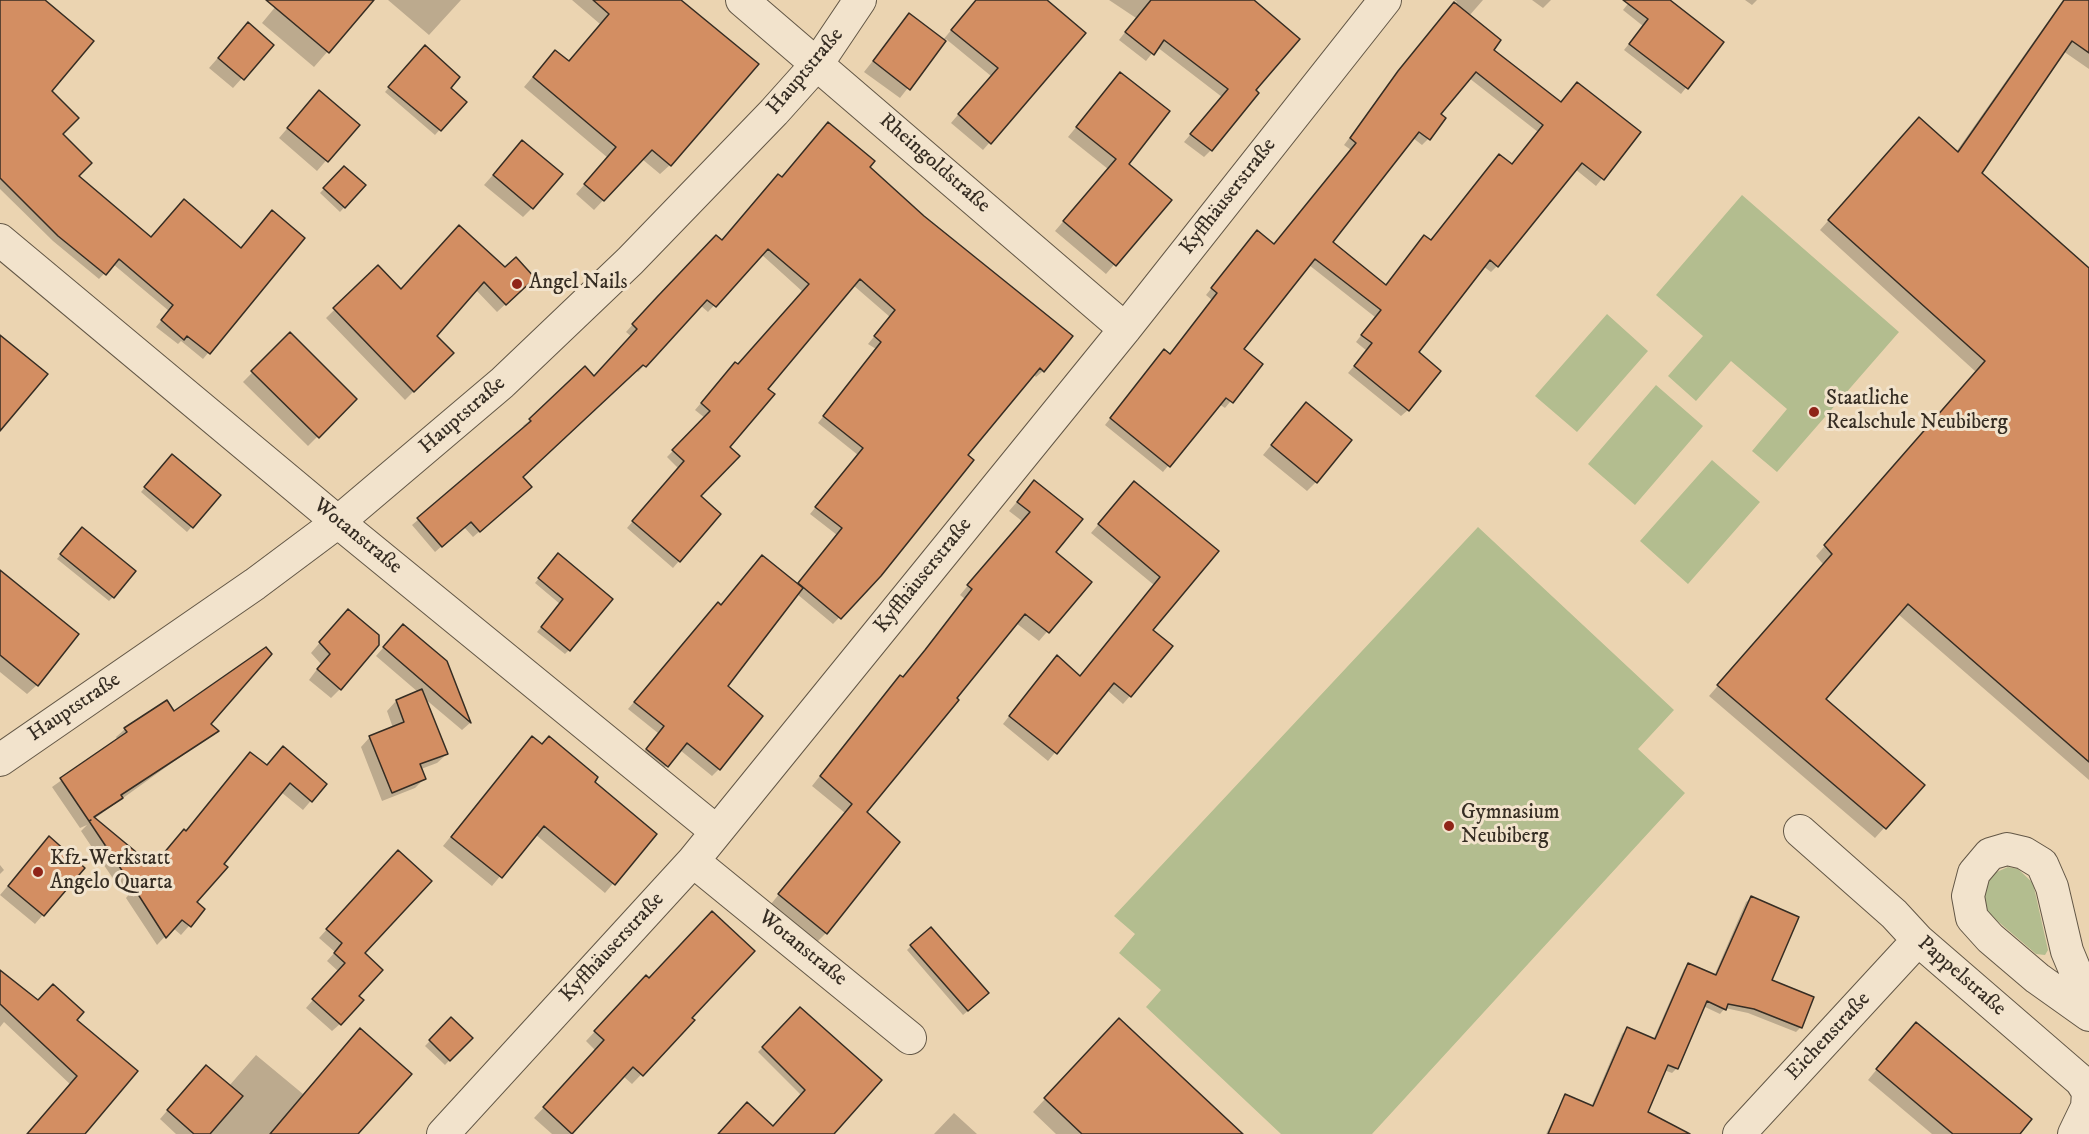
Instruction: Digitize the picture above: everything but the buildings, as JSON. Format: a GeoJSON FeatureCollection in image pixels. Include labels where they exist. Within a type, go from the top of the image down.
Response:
{"type":"FeatureCollection","features":[{"type":"Feature","properties":{"kind":"street","name":"Rheingoldstraße"},"geometry":{"type":"LineString","coordinates":[[742,0],[1125,329]]}},
{"type":"Feature","properties":{"kind":"street","name":"Hauptstraße"},"geometry":{"type":"LineString","coordinates":[[0,760],[255,585],[338,522],[472,410],[576,315],[696,194],[817,64],[860,0]]}},
{"type":"Feature","properties":{"kind":"street","name":"Kyffhäuserstraße"},"geometry":{"type":"LineString","coordinates":[[443,1134],[693,861],[1125,329],[1386,0]]}},
{"type":"Feature","properties":{"kind":"street","name":"Wotanstraße"},"geometry":{"type":"LineString","coordinates":[[0,240],[338,522],[716,831]]}},
{"type":"Feature","properties":{"kind":"street","name":"Pappelstraße"},"geometry":{"type":"LineString","coordinates":[[1800,831],[1894,914],[1918,940],[2081,1081],[2088,1092],[2087,1107],[2074,1134]]}},
{"type":"Feature","properties":{"kind":"street"},"geometry":{"type":"LineString","coordinates":[[2089,1004],[2067,951],[2052,887],[2042,864],[2024,853],[2007,849],[1990,854],[1974,873],[1968,896],[1972,918],[1990,938],[2037,978],[2089,1015]]}},
{"type":"Feature","properties":{"kind":"street","name":"Wotanstraße"},"geometry":{"type":"LineString","coordinates":[[693,861],[910,1038]]}},
{"type":"Feature","properties":{"kind":"street","name":"Eichenstraße"},"geometry":{"type":"LineString","coordinates":[[1739,1134],[1918,940]]}},
{"type":"Feature","properties":{"kind":"green space"},"geometry":{"type":"Polygon","coordinates":[[[1742,195],[1899,332],[1777,472],[1752,451],[1787,409],[1731,361],[1696,401],[1668,376],[1703,336],[1656,295],[1742,195]]]}},
{"type":"Feature","properties":{"kind":"green space"},"geometry":{"type":"Polygon","coordinates":[[[1607,314],[1648,351],[1577,432],[1535,396],[1607,314]]]}},
{"type":"Feature","properties":{"kind":"green space"},"geometry":{"type":"Polygon","coordinates":[[[1656,385],[1703,426],[1635,505],[1588,464],[1656,385]]]}},
{"type":"Feature","properties":{"kind":"green space"},"geometry":{"type":"Polygon","coordinates":[[[1712,460],[1760,502],[1688,584],[1640,541],[1712,460]]]}},
{"type":"Feature","properties":{"kind":"green space","name":"Gymnasium Neubiberg"},"geometry":{"type":"Polygon","coordinates":[[[1478,527],[1674,710],[1638,749],[1685,793],[1372,1134],[1281,1134],[1146,1007],[1161,990],[1119,953],[1135,934],[1114,916],[1478,527]]]}},
{"type":"Feature","properties":{"kind":"green space"},"geometry":{"type":"Polygon","coordinates":[[[2008,867],[2018,869],[2033,883],[2048,950],[2045,955],[2036,954],[1987,912],[1983,893],[1990,875],[2008,867]]]}},
{"type":"Feature","properties":{"kind":"place","name":"Angel Nails"},"geometry":{"type":"Point","coordinates":[517,284]}},
{"type":"Feature","properties":{"kind":"place","name":"Staatliche Realschule Neubiberg"},"geometry":{"type":"Point","coordinates":[1814,412]}},
{"type":"Feature","properties":{"kind":"place","name":"Gymnasium Neubiberg"},"geometry":{"type":"Point","coordinates":[1449,826]}},
{"type":"Feature","properties":{"kind":"place","name":"Kfz-Werkstatt Angelo Quarta"},"geometry":{"type":"Point","coordinates":[38,872]}}]}
